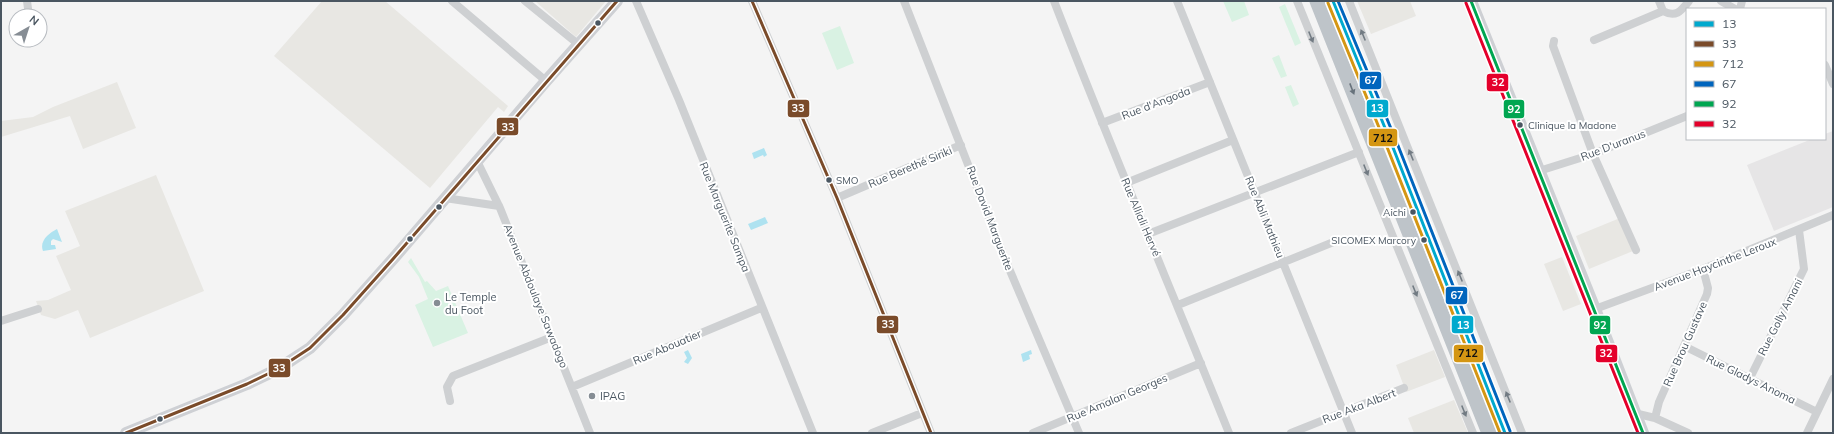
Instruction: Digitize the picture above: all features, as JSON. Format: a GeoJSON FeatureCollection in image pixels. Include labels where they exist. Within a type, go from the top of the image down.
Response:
{"type":"FeatureCollection","features":[{"type":"Feature","properties":{"kind":"highway"},"geometry":{"type":"LineString","coordinates":[[1317,1],[1489,433]]}},
{"type":"Feature","properties":{"kind":"highway"},"geometry":{"type":"LineString","coordinates":[[1333,1],[1392,145],[1506,433]]}},
{"type":"Feature","properties":{"kind":"main road"},"geometry":{"type":"LineString","coordinates":[[126,433],[247,384],[278,369],[297,358],[310,348],[343,315],[617,1]]}},
{"type":"Feature","properties":{"kind":"main road"},"geometry":{"type":"LineString","coordinates":[[1471,1],[1595,309],[1642,433]]}},
{"type":"Feature","properties":{"kind":"street"},"geometry":{"type":"LineString","coordinates":[[452,1],[546,81]]}},
{"type":"Feature","properties":{"kind":"street"},"geometry":{"type":"LineString","coordinates":[[525,1],[578,44]]}},
{"type":"Feature","properties":{"kind":"street","name":"Rue Marguerite Sampa"},"geometry":{"type":"LineString","coordinates":[[636,1],[679,100],[761,308],[813,433]]}},
{"type":"Feature","properties":{"kind":"street"},"geometry":{"type":"LineString","coordinates":[[752,1],[837,198],[931,433]]}},
{"type":"Feature","properties":{"kind":"street","name":"Rue David Marguerite"},"geometry":{"type":"LineString","coordinates":[[904,1],[962,145],[1005,259],[1079,433]]}},
{"type":"Feature","properties":{"kind":"street","name":"Rue Alliali Hervé"},"geometry":{"type":"LineString","coordinates":[[1054,1],[1126,183],[1178,305],[1229,433]]}},
{"type":"Feature","properties":{"kind":"street","name":"Rue Abli Mathieu"},"geometry":{"type":"LineString","coordinates":[[1177,1],[1352,433]]}},
{"type":"Feature","properties":{"kind":"street"},"geometry":{"type":"LineString","coordinates":[[1296,1],[1473,433]]}},
{"type":"Feature","properties":{"kind":"street"},"geometry":{"type":"LineString","coordinates":[[1349,1],[1522,433]]}},
{"type":"Feature","properties":{"kind":"street"},"geometry":{"type":"LineString","coordinates":[[1659,1],[1663,11]]}},
{"type":"Feature","properties":{"kind":"street"},"geometry":{"type":"LineString","coordinates":[[1594,40],[1663,11],[1674,15],[1679,13],[1689,1]]}},
{"type":"Feature","properties":{"kind":"street"},"geometry":{"type":"LineString","coordinates":[[1721,1],[1733,8]]}},
{"type":"Feature","properties":{"kind":"street"},"geometry":{"type":"LineString","coordinates":[[1554,41],[1553,46],[1593,154],[1636,250]]}},
{"type":"Feature","properties":{"kind":"street"},"geometry":{"type":"LineString","coordinates":[[1826,67],[1833,84]]}},
{"type":"Feature","properties":{"kind":"street","name":"Rue d'Angoda"},"geometry":{"type":"LineString","coordinates":[[1102,123],[1210,82]]}},
{"type":"Feature","properties":{"kind":"street","name":"Rue D'uranus"},"geometry":{"type":"LineString","coordinates":[[1539,171],[1593,154],[1686,116]]}},
{"type":"Feature","properties":{"kind":"street"},"geometry":{"type":"LineString","coordinates":[[1126,183],[1233,140]]}},
{"type":"Feature","properties":{"kind":"street","name":"Rue Berethé Siriki"},"geometry":{"type":"LineString","coordinates":[[837,198],[962,145]]}},
{"type":"Feature","properties":{"kind":"street"},"geometry":{"type":"LineString","coordinates":[[1148,234],[1359,152]]}},
{"type":"Feature","properties":{"kind":"street","name":"Avenue Abdoulaye Sawadogo"},"geometry":{"type":"LineString","coordinates":[[477,161],[499,206],[590,433]]}},
{"type":"Feature","properties":{"kind":"street"},"geometry":{"type":"LineString","coordinates":[[445,198],[499,206]]}},
{"type":"Feature","properties":{"kind":"street","name":"Avenue Haycinthe Leroux"},"geometry":{"type":"LineString","coordinates":[[1595,309],[1703,269],[1833,215]]}},
{"type":"Feature","properties":{"kind":"street","name":"Rue Golly Amani"},"geometry":{"type":"LineString","coordinates":[[1750,378],[1804,269],[1799,230]]}},
{"type":"Feature","properties":{"kind":"street"},"geometry":{"type":"LineString","coordinates":[[1178,305],[1336,241]]}},
{"type":"Feature","properties":{"kind":"street","name":"Rue Brou Gustave"},"geometry":{"type":"LineString","coordinates":[[1655,418],[1659,402],[1707,294],[1708,288],[1703,269]]}},
{"type":"Feature","properties":{"kind":"street","name":"Rue Abouatier"},"geometry":{"type":"LineString","coordinates":[[572,387],[761,308]]}},
{"type":"Feature","properties":{"kind":"street"},"geometry":{"type":"LineString","coordinates":[[1,321],[38,309]]}},
{"type":"Feature","properties":{"kind":"street"},"geometry":{"type":"LineString","coordinates":[[450,401],[447,387],[453,376],[552,337]]}},
{"type":"Feature","properties":{"kind":"street","name":"Rue Gladys Anoma"},"geometry":{"type":"LineString","coordinates":[[1684,346],[1817,412]]}},
{"type":"Feature","properties":{"kind":"street","name":"Rue Amalan Georges"},"geometry":{"type":"LineString","coordinates":[[1033,433],[1201,363]]}},
{"type":"Feature","properties":{"kind":"street"},"geometry":{"type":"LineString","coordinates":[[1807,433],[1833,379]]}},
{"type":"Feature","properties":{"kind":"street","name":"Rue Aka Albert"},"geometry":{"type":"LineString","coordinates":[[1291,433],[1404,388]]}},
{"type":"Feature","properties":{"kind":"street"},"geometry":{"type":"LineString","coordinates":[[1634,412],[1655,418],[1688,433]]}},
{"type":"Feature","properties":{"kind":"street"},"geometry":{"type":"LineString","coordinates":[[872,433],[922,413]]}},
{"type":"Feature","properties":{"kind":"shaded area"},"geometry":{"type":"Polygon","coordinates":[[[322,1],[385,1],[508,106],[504,112],[498,107],[430,188],[274,56],[322,1]]]}},
{"type":"Feature","properties":{"kind":"shaded area"},"geometry":{"type":"Polygon","coordinates":[[[535,1],[606,1],[576,37],[535,1]]]}},
{"type":"Feature","properties":{"kind":"shaded area"},"geometry":{"type":"Polygon","coordinates":[[[1357,1],[1410,1],[1416,16],[1371,34],[1357,1]]]}},
{"type":"Feature","properties":{"kind":"shaded area"},"geometry":{"type":"Polygon","coordinates":[[[117,82],[136,128],[83,149],[70,116],[1,137],[1,121],[33,117],[53,107],[117,82]]]}},
{"type":"Feature","properties":{"kind":"shaded area"},"geometry":{"type":"Polygon","coordinates":[[[1833,131],[1833,207],[1774,231],[1747,165],[1810,140],[1826,140],[1826,134],[1833,131]]]}},
{"type":"Feature","properties":{"kind":"shaded area"},"geometry":{"type":"Polygon","coordinates":[[[156,175],[204,291],[90,338],[78,310],[55,319],[41,315],[36,301],[48,300],[71,290],[56,256],[80,246],[65,211],[156,175]]]}},
{"type":"Feature","properties":{"kind":"shaded area"},"geometry":{"type":"Polygon","coordinates":[[[1620,218],[1633,251],[1589,269],[1576,236],[1620,218]]]}},
{"type":"Feature","properties":{"kind":"shaded area"},"geometry":{"type":"Polygon","coordinates":[[[1562,257],[1581,304],[1563,311],[1544,264],[1562,257]]]}},
{"type":"Feature","properties":{"kind":"shaded area"},"geometry":{"type":"Polygon","coordinates":[[[1434,350],[1445,377],[1406,392],[1396,365],[1434,350]]]}},
{"type":"Feature","properties":{"kind":"shaded area"},"geometry":{"type":"Polygon","coordinates":[[[1454,400],[1468,433],[1414,433],[1408,418],[1454,400]]]}},
{"type":"Feature","properties":{"kind":"green space"},"geometry":{"type":"Polygon","coordinates":[[[1223,1],[1244,1],[1249,15],[1232,22],[1223,1]]]}},
{"type":"Feature","properties":{"kind":"green space"},"geometry":{"type":"Polygon","coordinates":[[[1285,4],[1301,43],[1295,46],[1279,7],[1285,4]]]}},
{"type":"Feature","properties":{"kind":"green space"},"geometry":{"type":"Polygon","coordinates":[[[840,26],[854,63],[837,70],[822,33],[840,26]]]}},
{"type":"Feature","properties":{"kind":"green space"},"geometry":{"type":"Polygon","coordinates":[[[1279,55],[1287,76],[1281,78],[1272,58],[1279,55]]]}},
{"type":"Feature","properties":{"kind":"green space"},"geometry":{"type":"Polygon","coordinates":[[[1291,85],[1299,104],[1293,107],[1285,87],[1291,85]]]}},
{"type":"Feature","properties":{"kind":"green space","name":"Le Temple du Foot"},"geometry":{"type":"Polygon","coordinates":[[[411,258],[425,282],[427,281],[436,291],[448,286],[468,333],[433,347],[415,305],[428,299],[419,277],[408,262],[411,258]]]}},
{"type":"Feature","properties":{"kind":"water"},"geometry":{"type":"Polygon","coordinates":[[[764,148],[767,155],[754,159],[752,153],[764,148]]]}},
{"type":"Feature","properties":{"kind":"water"},"geometry":{"type":"Polygon","coordinates":[[[765,217],[768,223],[751,230],[748,224],[765,217]]]}},
{"type":"Feature","properties":{"kind":"water"},"geometry":{"type":"Polygon","coordinates":[[[57,229],[62,242],[53,239],[51,241],[51,245],[55,245],[56,249],[43,251],[42,244],[48,235],[57,229]]]}},
{"type":"Feature","properties":{"kind":"water"},"geometry":{"type":"Polygon","coordinates":[[[688,350],[692,358],[688,364],[684,362],[687,358],[684,352],[688,350]]]}},
{"type":"Feature","properties":{"kind":"water"},"geometry":{"type":"Polygon","coordinates":[[[1031,350],[1032,354],[1029,355],[1030,359],[1023,362],[1021,354],[1031,350]]]}},
{"type":"Feature","properties":{"kind":"transit line","name":"33"},"geometry":{"type":"LineString","coordinates":[[126,433],[247,384],[278,369],[310,348],[343,315],[393,259],[617,1]]}},
{"type":"Feature","properties":{"kind":"transit line","name":"33"},"geometry":{"type":"LineString","coordinates":[[752,1],[837,198],[931,433]]}},
{"type":"Feature","properties":{"kind":"transit line","name":"13"},"geometry":{"type":"LineString","coordinates":[[1333,1],[1392,145],[1505,433]]}},
{"type":"Feature","properties":{"kind":"transit line","name":"67"},"geometry":{"type":"LineString","coordinates":[[1338,1],[1397,143],[1510,431]]}},
{"type":"Feature","properties":{"kind":"transit line","name":"92"},"geometry":{"type":"LineString","coordinates":[[1471,1],[1643,433]]}},
{"type":"Feature","properties":{"kind":"transit line","name":"712"},"geometry":{"type":"LineString","coordinates":[[1328,3],[1387,147],[1500,433]]}},
{"type":"Feature","properties":{"kind":"transit line","name":"32"},"geometry":{"type":"LineString","coordinates":[[1466,3],[1638,433]]}},
{"type":"Feature","properties":{"kind":"place","name":"Clinique la Madone"},"geometry":{"type":"Point","coordinates":[1520,125]}},
{"type":"Feature","properties":{"kind":"place","name":"SMO"},"geometry":{"type":"Point","coordinates":[829,180]}},
{"type":"Feature","properties":{"kind":"place","name":"Aichi"},"geometry":{"type":"Point","coordinates":[1413,212]}},
{"type":"Feature","properties":{"kind":"place","name":"SICOMEX Marcory"},"geometry":{"type":"Point","coordinates":[1424,240]}},
{"type":"Feature","properties":{"kind":"place","name":"Le Temple du Foot"},"geometry":{"type":"Point","coordinates":[437,303]}},
{"type":"Feature","properties":{"kind":"place","name":"IPAG"},"geometry":{"type":"Point","coordinates":[592,396]}}]}
